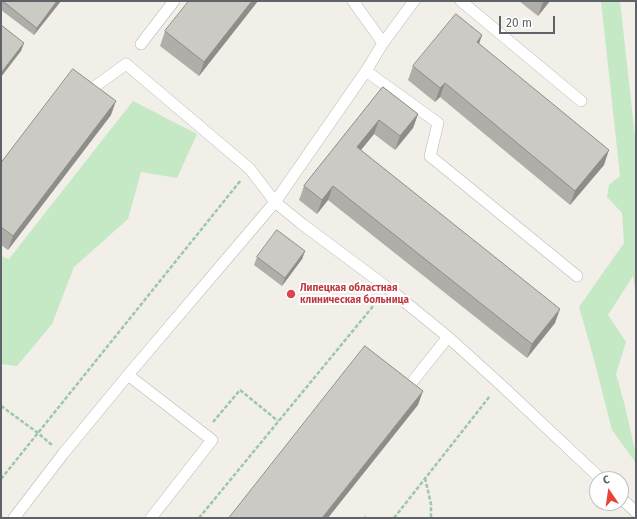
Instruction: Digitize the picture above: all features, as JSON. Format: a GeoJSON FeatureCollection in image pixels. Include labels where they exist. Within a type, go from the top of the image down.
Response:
{"type":"FeatureCollection","features":[{"type":"Feature","properties":{"kind":"lane"},"geometry":{"type":"LineString","coordinates":[[141,44],[174,1]]}},
{"type":"Feature","properties":{"kind":"lane"},"geometry":{"type":"LineString","coordinates":[[353,1],[383,43]]}},
{"type":"Feature","properties":{"kind":"lane"},"geometry":{"type":"LineString","coordinates":[[14,518],[63,454],[128,375],[275,202],[383,43],[414,1]]}},
{"type":"Feature","properties":{"kind":"lane"},"geometry":{"type":"LineString","coordinates":[[461,1],[581,101]]}},
{"type":"Feature","properties":{"kind":"lane"},"geometry":{"type":"LineString","coordinates":[[93,88],[126,64],[250,169],[275,202],[388,288],[448,337],[592,471]]}},
{"type":"Feature","properties":{"kind":"lane"},"geometry":{"type":"LineString","coordinates":[[366,70],[438,124],[430,156],[577,276]]}},
{"type":"Feature","properties":{"kind":"lane"},"geometry":{"type":"LineString","coordinates":[[413,381],[448,337]]}},
{"type":"Feature","properties":{"kind":"lane"},"geometry":{"type":"LineString","coordinates":[[128,375],[212,440],[151,518]]}},
{"type":"Feature","properties":{"kind":"path"},"geometry":{"type":"LineString","coordinates":[[1,479],[250,169]]}},
{"type":"Feature","properties":{"kind":"path"},"geometry":{"type":"LineString","coordinates":[[199,518],[388,288]]}},
{"type":"Feature","properties":{"kind":"path"},"geometry":{"type":"LineString","coordinates":[[394,518],[500,384]]}},
{"type":"Feature","properties":{"kind":"path"},"geometry":{"type":"LineString","coordinates":[[204,434],[240,390],[278,422]]}},
{"type":"Feature","properties":{"kind":"path"},"geometry":{"type":"LineString","coordinates":[[1,406],[38,433],[63,454]]}},
{"type":"Feature","properties":{"kind":"path"},"geometry":{"type":"LineString","coordinates":[[425,478],[431,504],[431,518]]}},
{"type":"Feature","properties":{"kind":"green space"},"geometry":{"type":"Polygon","coordinates":[[[601,1],[620,1],[636,146],[636,295],[633,276],[608,315],[626,342],[616,374],[625,406],[636,455],[636,463],[612,430],[579,307],[624,243],[622,213],[607,197],[609,185],[620,176],[601,1]]]}},
{"type":"Feature","properties":{"kind":"green space"},"geometry":{"type":"Polygon","coordinates":[[[133,101],[197,134],[177,178],[141,172],[128,219],[74,267],[52,324],[17,366],[1,364],[1,256],[9,259],[133,101]]]}},
{"type":"Feature","properties":{"kind":"building"},"geometry":{"type":"Polygon","coordinates":[[[3,1],[57,1],[37,28],[3,1]]]}},
{"type":"Feature","properties":{"kind":"building"},"geometry":{"type":"Polygon","coordinates":[[[189,1],[252,1],[204,62],[165,31],[189,1]]]}},
{"type":"Feature","properties":{"kind":"building"},"geometry":{"type":"Polygon","coordinates":[[[456,14],[482,35],[477,42],[609,150],[575,191],[445,83],[440,88],[413,66],[456,14]]]}},
{"type":"Feature","properties":{"kind":"building"},"geometry":{"type":"Polygon","coordinates":[[[1,25],[24,43],[1,73],[1,25]]]}},
{"type":"Feature","properties":{"kind":"building"},"geometry":{"type":"Polygon","coordinates":[[[73,69],[116,101],[13,236],[1,227],[1,163],[73,69]]]}},
{"type":"Feature","properties":{"kind":"building"},"geometry":{"type":"Polygon","coordinates":[[[383,87],[418,114],[400,136],[379,120],[357,147],[560,309],[532,344],[333,186],[322,200],[304,186],[383,87]]]}},
{"type":"Feature","properties":{"kind":"building"},"geometry":{"type":"Polygon","coordinates":[[[277,230],[305,251],[285,278],[257,257],[277,230]]]}},
{"type":"Feature","properties":{"kind":"building"},"geometry":{"type":"Polygon","coordinates":[[[365,346],[423,391],[322,518],[229,518],[365,346]]]}},
{"type":"Feature","properties":{"kind":"place","name":"Липецкая областная клиническая больница"},"geometry":{"type":"Point","coordinates":[291,294]}}]}
